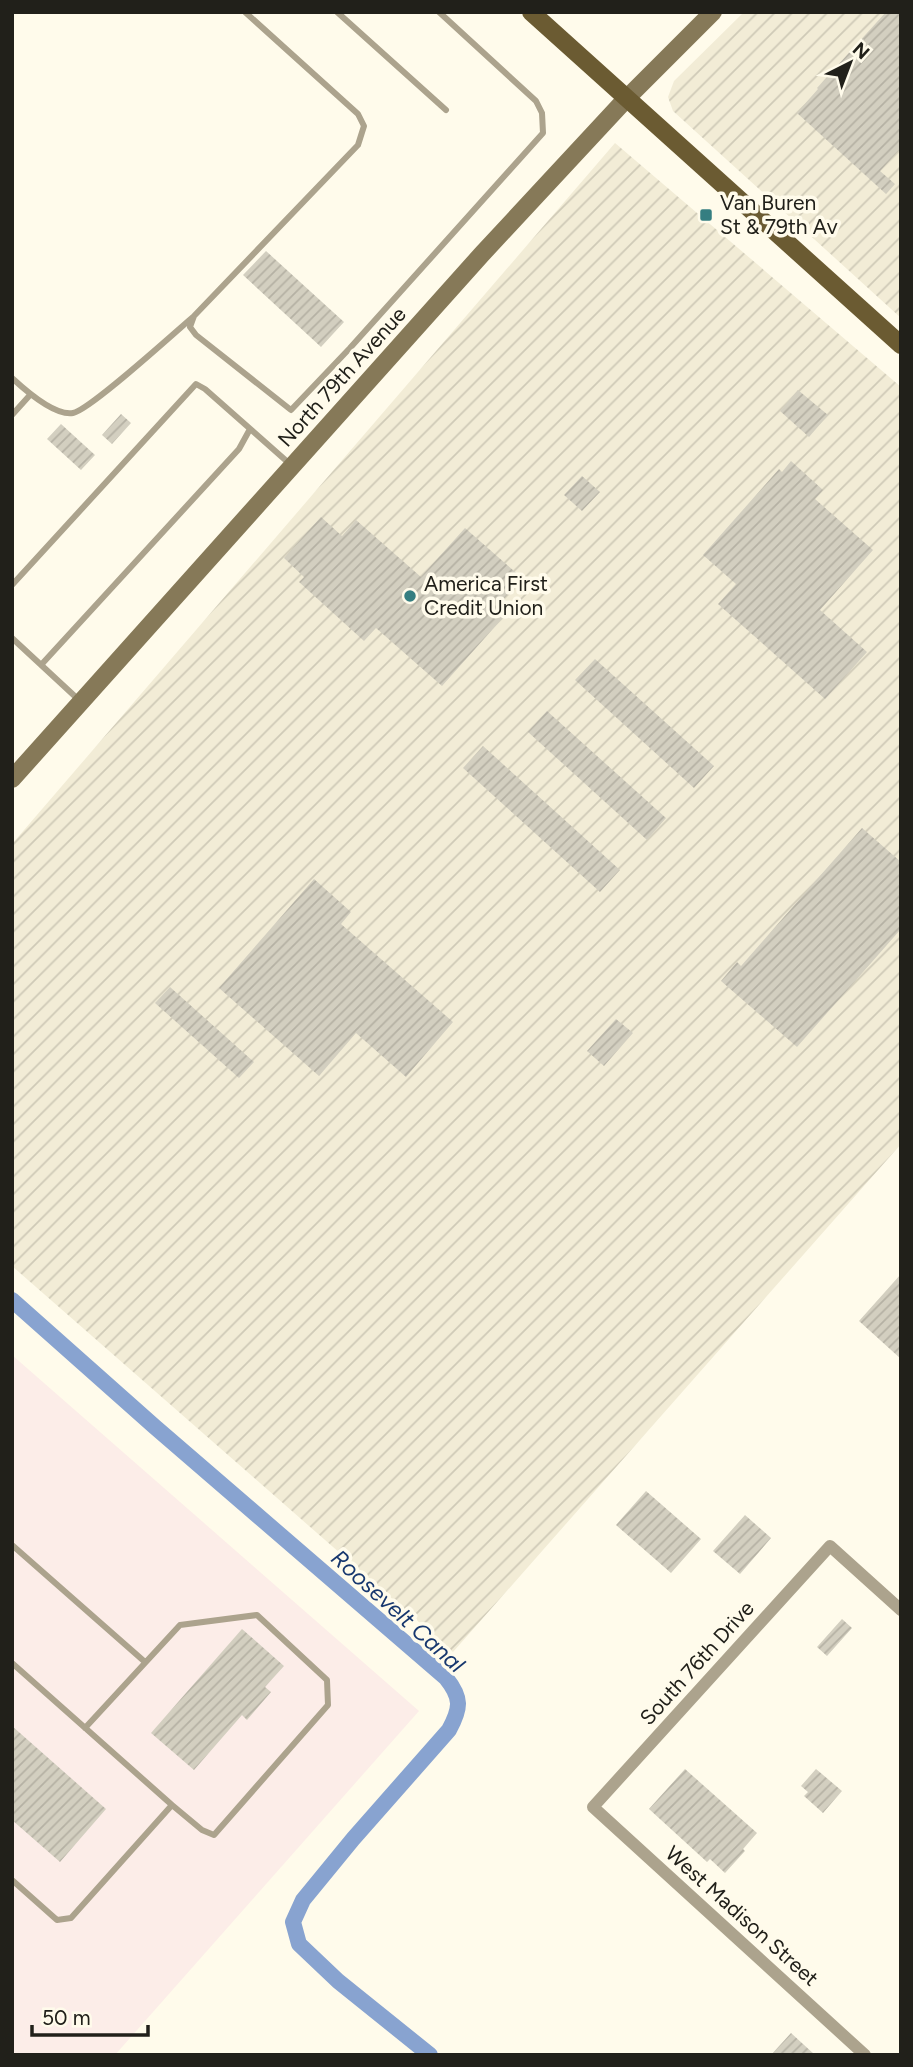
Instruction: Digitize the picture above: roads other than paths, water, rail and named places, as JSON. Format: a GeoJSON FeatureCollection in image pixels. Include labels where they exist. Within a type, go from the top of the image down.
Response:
{"type":"FeatureCollection","features":[{"type":"Feature","properties":{"kind":"main road"},"geometry":{"type":"LineString","coordinates":[[531,12],[901,345]]}},
{"type":"Feature","properties":{"kind":"street","name":"North 79th Avenue"},"geometry":{"type":"LineString","coordinates":[[12,779],[482,254],[626,99],[713,12]]}},
{"type":"Feature","properties":{"kind":"street","name":"South 76th Drive"},"geometry":{"type":"LineString","coordinates":[[593,1807],[830,1546],[901,1609]]}},
{"type":"Feature","properties":{"kind":"street","name":"West Madison Street"},"geometry":{"type":"LineString","coordinates":[[593,1807],[866,2055]]}},
{"type":"Feature","properties":{"kind":"lane"},"geometry":{"type":"LineString","coordinates":[[12,379],[30,395],[61,412],[72,414],[82,410],[194,316],[358,145],[364,126],[358,114],[246,12]]}},
{"type":"Feature","properties":{"kind":"lane"},"geometry":{"type":"LineString","coordinates":[[337,12],[446,110]]}},
{"type":"Feature","properties":{"kind":"lane"},"geometry":{"type":"LineString","coordinates":[[194,316],[190,327],[196,335],[291,410],[543,133],[542,113],[536,101],[439,12]]}},
{"type":"Feature","properties":{"kind":"lane"},"geometry":{"type":"LineString","coordinates":[[12,584],[196,384],[292,466]]}},
{"type":"Feature","properties":{"kind":"lane"},"geometry":{"type":"LineString","coordinates":[[12,415],[30,395]]}},
{"type":"Feature","properties":{"kind":"lane"},"geometry":{"type":"LineString","coordinates":[[41,665],[239,449],[250,429]]}},
{"type":"Feature","properties":{"kind":"lane"},"geometry":{"type":"LineString","coordinates":[[12,638],[82,702]]}},
{"type":"Feature","properties":{"kind":"lane"},"geometry":{"type":"LineString","coordinates":[[12,1545],[145,1662]]}},
{"type":"Feature","properties":{"kind":"lane"},"geometry":{"type":"LineString","coordinates":[[12,1663],[85,1728],[172,1805],[202,1830],[214,1835],[328,1705],[327,1680],[257,1615],[180,1625],[85,1728]]}},
{"type":"Feature","properties":{"kind":"lane"},"geometry":{"type":"LineString","coordinates":[[12,1880],[57,1920],[71,1918],[172,1805]]}},
{"type":"Feature","properties":{"kind":"waterway","name":"Roosevelt Canal"},"geometry":{"type":"LineString","coordinates":[[12,1300],[446,1678],[455,1691],[458,1709],[449,1730],[303,1900],[293,1922],[299,1944],[338,1981],[430,2055]]}},
{"type":"Feature","properties":{"kind":"place","name":"Van Buren St & 79th Av"},"geometry":{"type":"Point","coordinates":[706,215]}},
{"type":"Feature","properties":{"kind":"place","name":"America First Credit Union"},"geometry":{"type":"Point","coordinates":[410,596]}}]}
